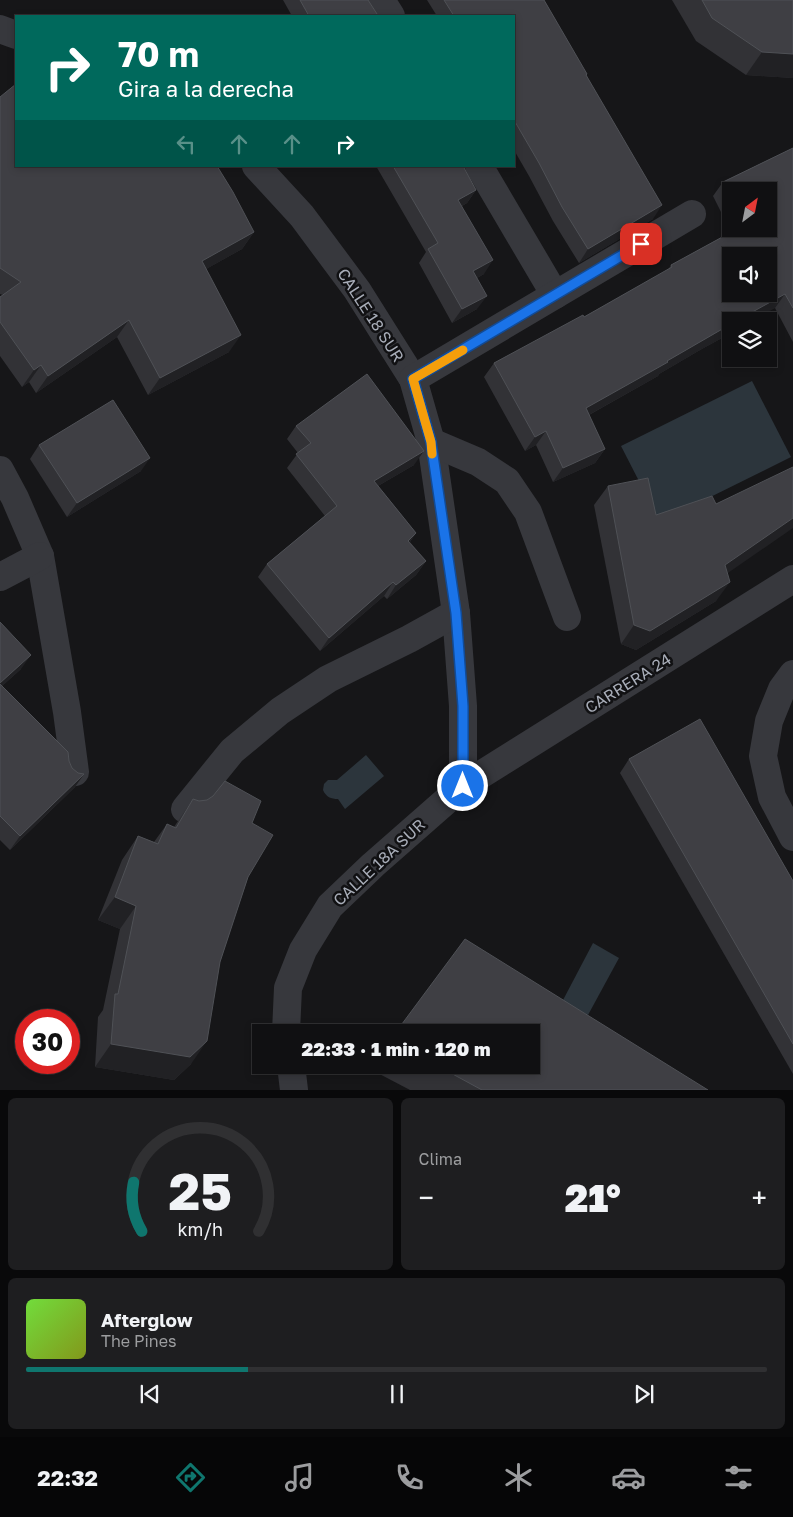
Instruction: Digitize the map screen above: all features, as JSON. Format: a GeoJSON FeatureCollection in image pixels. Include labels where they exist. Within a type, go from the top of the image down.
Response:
{"type":"FeatureCollection","features":[{"type":"Feature","properties":{"kind":"street"},"geometry":{"type":"LineString","coordinates":[[381,0],[390,15]]}},
{"type":"Feature","properties":{"kind":"street"},"geometry":{"type":"LineString","coordinates":[[0,29],[15,35]]}},
{"type":"Feature","properties":{"kind":"street","name":"CALLE 18 SUR"},"geometry":{"type":"LineString","coordinates":[[257,167],[302,216],[357,290],[413,379],[431,442],[456,613],[463,706],[463,786]]}},
{"type":"Feature","properties":{"kind":"street"},"geometry":{"type":"LineString","coordinates":[[480,167],[555,295]]}},
{"type":"Feature","properties":{"kind":"street"},"geometry":{"type":"LineString","coordinates":[[413,379],[692,214]]}},
{"type":"Feature","properties":{"kind":"street"},"geometry":{"type":"LineString","coordinates":[[431,442],[478,462],[507,481],[528,512],[567,617]]}},
{"type":"Feature","properties":{"kind":"street"},"geometry":{"type":"LineString","coordinates":[[0,470],[16,498],[40,556],[67,712],[75,772]]}},
{"type":"Feature","properties":{"kind":"street"},"geometry":{"type":"LineString","coordinates":[[0,577],[40,556]]}},
{"type":"Feature","properties":{"kind":"street","name":"CARRERA 24"},"geometry":{"type":"LineString","coordinates":[[463,786],[793,579]]}},
{"type":"Feature","properties":{"kind":"street"},"geometry":{"type":"LineString","coordinates":[[185,809],[232,752],[280,711],[328,679],[409,639],[456,613]]}},
{"type":"Feature","properties":{"kind":"street"},"geometry":{"type":"LineString","coordinates":[[793,674],[782,690],[770,721],[763,756],[772,797],[793,837]]}},
{"type":"Feature","properties":{"kind":"street","name":"CALLE 18A SUR"},"geometry":{"type":"LineString","coordinates":[[286,1024],[288,988],[303,950],[330,906],[373,865],[463,786]]}},
{"type":"Feature","properties":{"kind":"street"},"geometry":{"type":"LineString","coordinates":[[292,1074],[294,1090]]}},
{"type":"Feature","properties":{"kind":"shaded area"},"geometry":{"type":"Polygon","coordinates":[[[752,381],[791,457],[660,522],[621,446],[752,381]]]}},
{"type":"Feature","properties":{"kind":"shaded area"},"geometry":{"type":"Polygon","coordinates":[[[366,755],[384,776],[345,809],[338,799],[327,796],[323,790],[324,784],[328,780],[337,780],[366,755]]]}},
{"type":"Feature","properties":{"kind":"shaded area"},"geometry":{"type":"Polygon","coordinates":[[[593,943],[619,958],[588,1015],[562,1002],[593,943]]]}},
{"type":"Feature","properties":{"kind":"building"},"geometry":{"type":"Polygon","coordinates":[[[300,0],[368,0],[377,14],[375,15],[308,15],[300,0]]]}},
{"type":"Feature","properties":{"kind":"building"},"geometry":{"type":"Polygon","coordinates":[[[444,0],[544,0],[662,205],[588,249],[562,207],[515,122],[515,15],[453,15],[444,0]]]}},
{"type":"Feature","properties":{"kind":"building"},"geometry":{"type":"Polygon","coordinates":[[[702,0],[793,0],[793,54],[762,52],[712,18],[702,0]]]}},
{"type":"Feature","properties":{"kind":"building"},"geometry":{"type":"Polygon","coordinates":[[[15,85],[15,167],[218,167],[254,232],[202,261],[241,335],[160,378],[129,320],[48,376],[41,365],[34,370],[0,322],[0,297],[21,282],[0,268],[0,97],[15,85]]]}},
{"type":"Feature","properties":{"kind":"building"},"geometry":{"type":"Polygon","coordinates":[[[793,148],[793,308],[785,294],[777,298],[777,247],[722,247],[722,302],[770,302],[752,312],[722,312],[722,329],[586,408],[605,449],[563,468],[546,431],[535,437],[494,363],[583,315],[584,317],[672,267],[671,265],[722,237],[778,238],[778,182],[723,182],[793,148]]]}},
{"type":"Feature","properties":{"kind":"building"},"geometry":{"type":"Polygon","coordinates":[[[394,167],[464,167],[476,190],[458,200],[493,260],[473,271],[487,296],[462,309],[428,249],[438,243],[394,167]]]}},
{"type":"Feature","properties":{"kind":"building"},"geometry":{"type":"Polygon","coordinates":[[[367,374],[424,451],[374,481],[416,533],[408,541],[426,561],[396,585],[393,582],[329,638],[267,564],[337,506],[296,454],[311,443],[296,426],[367,374]]]}},
{"type":"Feature","properties":{"kind":"building"},"geometry":{"type":"Polygon","coordinates":[[[113,400],[150,458],[77,503],[39,445],[113,400]]]}},
{"type":"Feature","properties":{"kind":"building"},"geometry":{"type":"Polygon","coordinates":[[[793,467],[793,518],[725,565],[730,582],[650,631],[634,625],[608,486],[648,478],[656,515],[712,496],[716,504],[793,467]]]}},
{"type":"Feature","properties":{"kind":"building"},"geometry":{"type":"Polygon","coordinates":[[[0,622],[31,655],[0,683],[0,622]]]}},
{"type":"Feature","properties":{"kind":"building"},"geometry":{"type":"Polygon","coordinates":[[[0,684],[68,752],[72,768],[78,773],[84,774],[20,836],[0,816],[0,684]]]}},
{"type":"Feature","properties":{"kind":"building"},"geometry":{"type":"Polygon","coordinates":[[[700,719],[793,881],[793,1044],[629,759],[700,719]]]}},
{"type":"Feature","properties":{"kind":"building"},"geometry":{"type":"Polygon","coordinates":[[[225,781],[261,801],[252,823],[273,835],[248,877],[220,962],[207,1041],[190,1057],[111,1044],[115,994],[118,994],[136,906],[115,897],[138,836],[158,844],[167,824],[176,828],[193,799],[199,801],[207,800],[213,796],[225,781]]]}},
{"type":"Feature","properties":{"kind":"building"},"geometry":{"type":"Polygon","coordinates":[[[465,939],[708,1090],[482,1090],[453,1074],[540,1074],[540,1024],[402,1024],[465,939]]]}},
{"type":"Feature","properties":{"kind":"slow traffic"},"geometry":{"type":"LineString","coordinates":[[432,454],[431,442],[413,379],[463,350]]}},
{"type":"Feature","properties":{"kind":"route"},"geometry":{"type":"LineString","coordinates":[[463,786],[463,706],[456,613],[431,442],[413,379],[641,244]]}}]}
